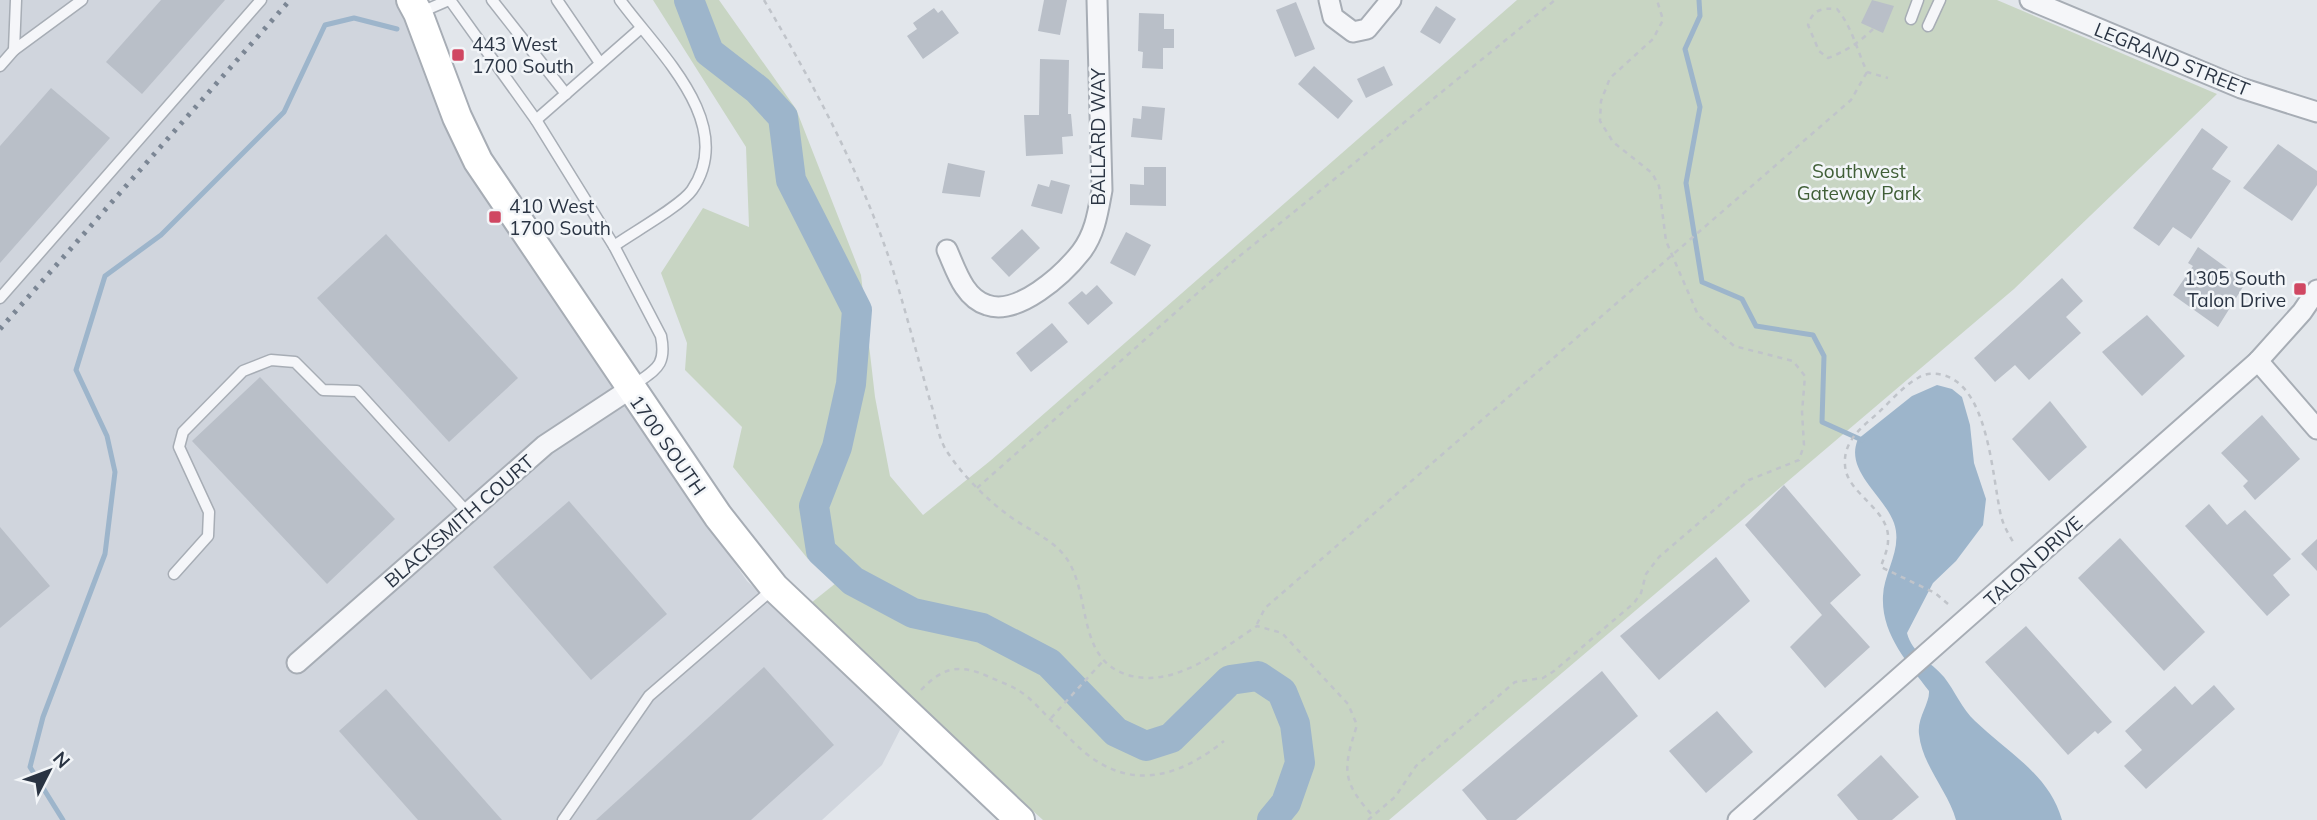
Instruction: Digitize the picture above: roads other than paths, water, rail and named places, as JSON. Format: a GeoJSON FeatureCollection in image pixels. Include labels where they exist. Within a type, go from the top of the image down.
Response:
{"type":"FeatureCollection","features":[{"type":"Feature","properties":{"kind":"street","name":"BALLARD WAY"},"geometry":{"type":"LineString","coordinates":[[947,250],[963,287],[986,305],[1011,308],[1037,293],[1081,251],[1097,221],[1102,190],[1097,0]]}},
{"type":"Feature","properties":{"kind":"street"},"geometry":{"type":"LineString","coordinates":[[1329,0],[1333,17],[1353,32],[1367,29],[1386,3]]}},
{"type":"Feature","properties":{"kind":"street","name":"LEGRAND STREET"},"geometry":{"type":"LineString","coordinates":[[2030,0],[2241,88],[2317,112]]}},
{"type":"Feature","properties":{"kind":"street","name":"1700 SOUTH"},"geometry":{"type":"LineString","coordinates":[[414,7],[457,117],[478,161],[718,516],[774,587],[1020,820]]}},
{"type":"Feature","properties":{"kind":"street","name":"TALON DRIVE"},"geometry":{"type":"LineString","coordinates":[[1738,820],[2258,361],[2302,312],[2317,290]]}},
{"type":"Feature","properties":{"kind":"street"},"geometry":{"type":"LineString","coordinates":[[2258,361],[2317,429]]}},
{"type":"Feature","properties":{"kind":"street","name":"BLACKSMITH COURT"},"geometry":{"type":"LineString","coordinates":[[297,663],[545,446],[630,388]]}},
{"type":"Feature","properties":{"kind":"lane"},"geometry":{"type":"LineString","coordinates":[[14,50],[16,0]]}},
{"type":"Feature","properties":{"kind":"lane"},"geometry":{"type":"LineString","coordinates":[[0,66],[14,50],[82,0]]}},
{"type":"Feature","properties":{"kind":"lane"},"geometry":{"type":"LineString","coordinates":[[0,298],[261,0]]}},
{"type":"Feature","properties":{"kind":"lane"},"geometry":{"type":"LineString","coordinates":[[414,7],[449,0],[536,120],[614,246],[661,336],[664,353],[661,365],[630,388]]}},
{"type":"Feature","properties":{"kind":"lane"},"geometry":{"type":"LineString","coordinates":[[492,0],[566,94]]}},
{"type":"Feature","properties":{"kind":"lane"},"geometry":{"type":"LineString","coordinates":[[557,0],[600,64]]}},
{"type":"Feature","properties":{"kind":"lane"},"geometry":{"type":"LineString","coordinates":[[614,246],[691,191],[706,159],[706,126],[683,82],[620,0]]}},
{"type":"Feature","properties":{"kind":"lane"},"geometry":{"type":"LineString","coordinates":[[1911,19],[1919,0]]}},
{"type":"Feature","properties":{"kind":"lane"},"geometry":{"type":"LineString","coordinates":[[1928,26],[1940,0]]}},
{"type":"Feature","properties":{"kind":"lane"},"geometry":{"type":"LineString","coordinates":[[536,120],[641,28]]}},
{"type":"Feature","properties":{"kind":"lane"},"geometry":{"type":"LineString","coordinates":[[174,574],[208,536],[209,512],[179,447],[183,432],[243,371],[271,360],[295,362],[323,390],[357,391],[468,513]]}},
{"type":"Feature","properties":{"kind":"lane"},"geometry":{"type":"LineString","coordinates":[[564,820],[649,696],[774,587]]}},
{"type":"Feature","properties":{"kind":"water"},"geometry":{"type":"Polygon","coordinates":[[[1937,385],[1952,389],[1962,397],[1970,425],[1974,463],[1986,499],[1983,525],[1956,561],[1933,583],[1907,633],[1909,640],[1944,677],[1970,716],[2037,777],[2056,804],[2062,820],[1956,820],[1921,745],[1919,728],[1929,691],[1897,647],[1886,623],[1884,610],[1884,587],[1895,551],[1894,523],[1861,472],[1855,451],[1858,439],[1912,396],[1937,385]]]}},
{"type":"Feature","properties":{"kind":"waterway"},"geometry":{"type":"LineString","coordinates":[[689,0],[709,52],[758,90],[783,117],[791,180],[857,310],[851,384],[837,447],[814,506],[821,551],[853,581],[913,613],[982,628],[1049,663],[1116,732],[1146,746],[1171,738],[1230,680],[1258,676],[1282,692],[1295,724],[1300,763],[1286,803],[1272,820]]}},
{"type":"Feature","properties":{"kind":"waterway"},"geometry":{"type":"LineString","coordinates":[[1699,0],[1700,16],[1685,49],[1700,107],[1686,183],[1702,282],[1742,299],[1756,326],[1813,335],[1824,356],[1822,422],[1862,440]]}},
{"type":"Feature","properties":{"kind":"waterway"},"geometry":{"type":"LineString","coordinates":[[63,820],[30,767],[43,717],[105,554],[115,472],[107,436],[76,370],[105,276],[161,235],[284,112],[325,25],[354,18],[397,29]]}},
{"type":"Feature","properties":{"kind":"railway"},"geometry":{"type":"LineString","coordinates":[[0,329],[290,0]]}},
{"type":"Feature","properties":{"kind":"place","name":"443 West 1700 South"},"geometry":{"type":"Point","coordinates":[458,55]}},
{"type":"Feature","properties":{"kind":"place","name":"410 West 1700 South"},"geometry":{"type":"Point","coordinates":[495,217]}},
{"type":"Feature","properties":{"kind":"place","name":"1305 South Talon Drive"},"geometry":{"type":"Point","coordinates":[2300,289]}},
{"type":"Feature","properties":{"kind":"park label","name":"Southwest Gateway Park"},"geometry":{"type":"Point","coordinates":[1859,182]}}]}
